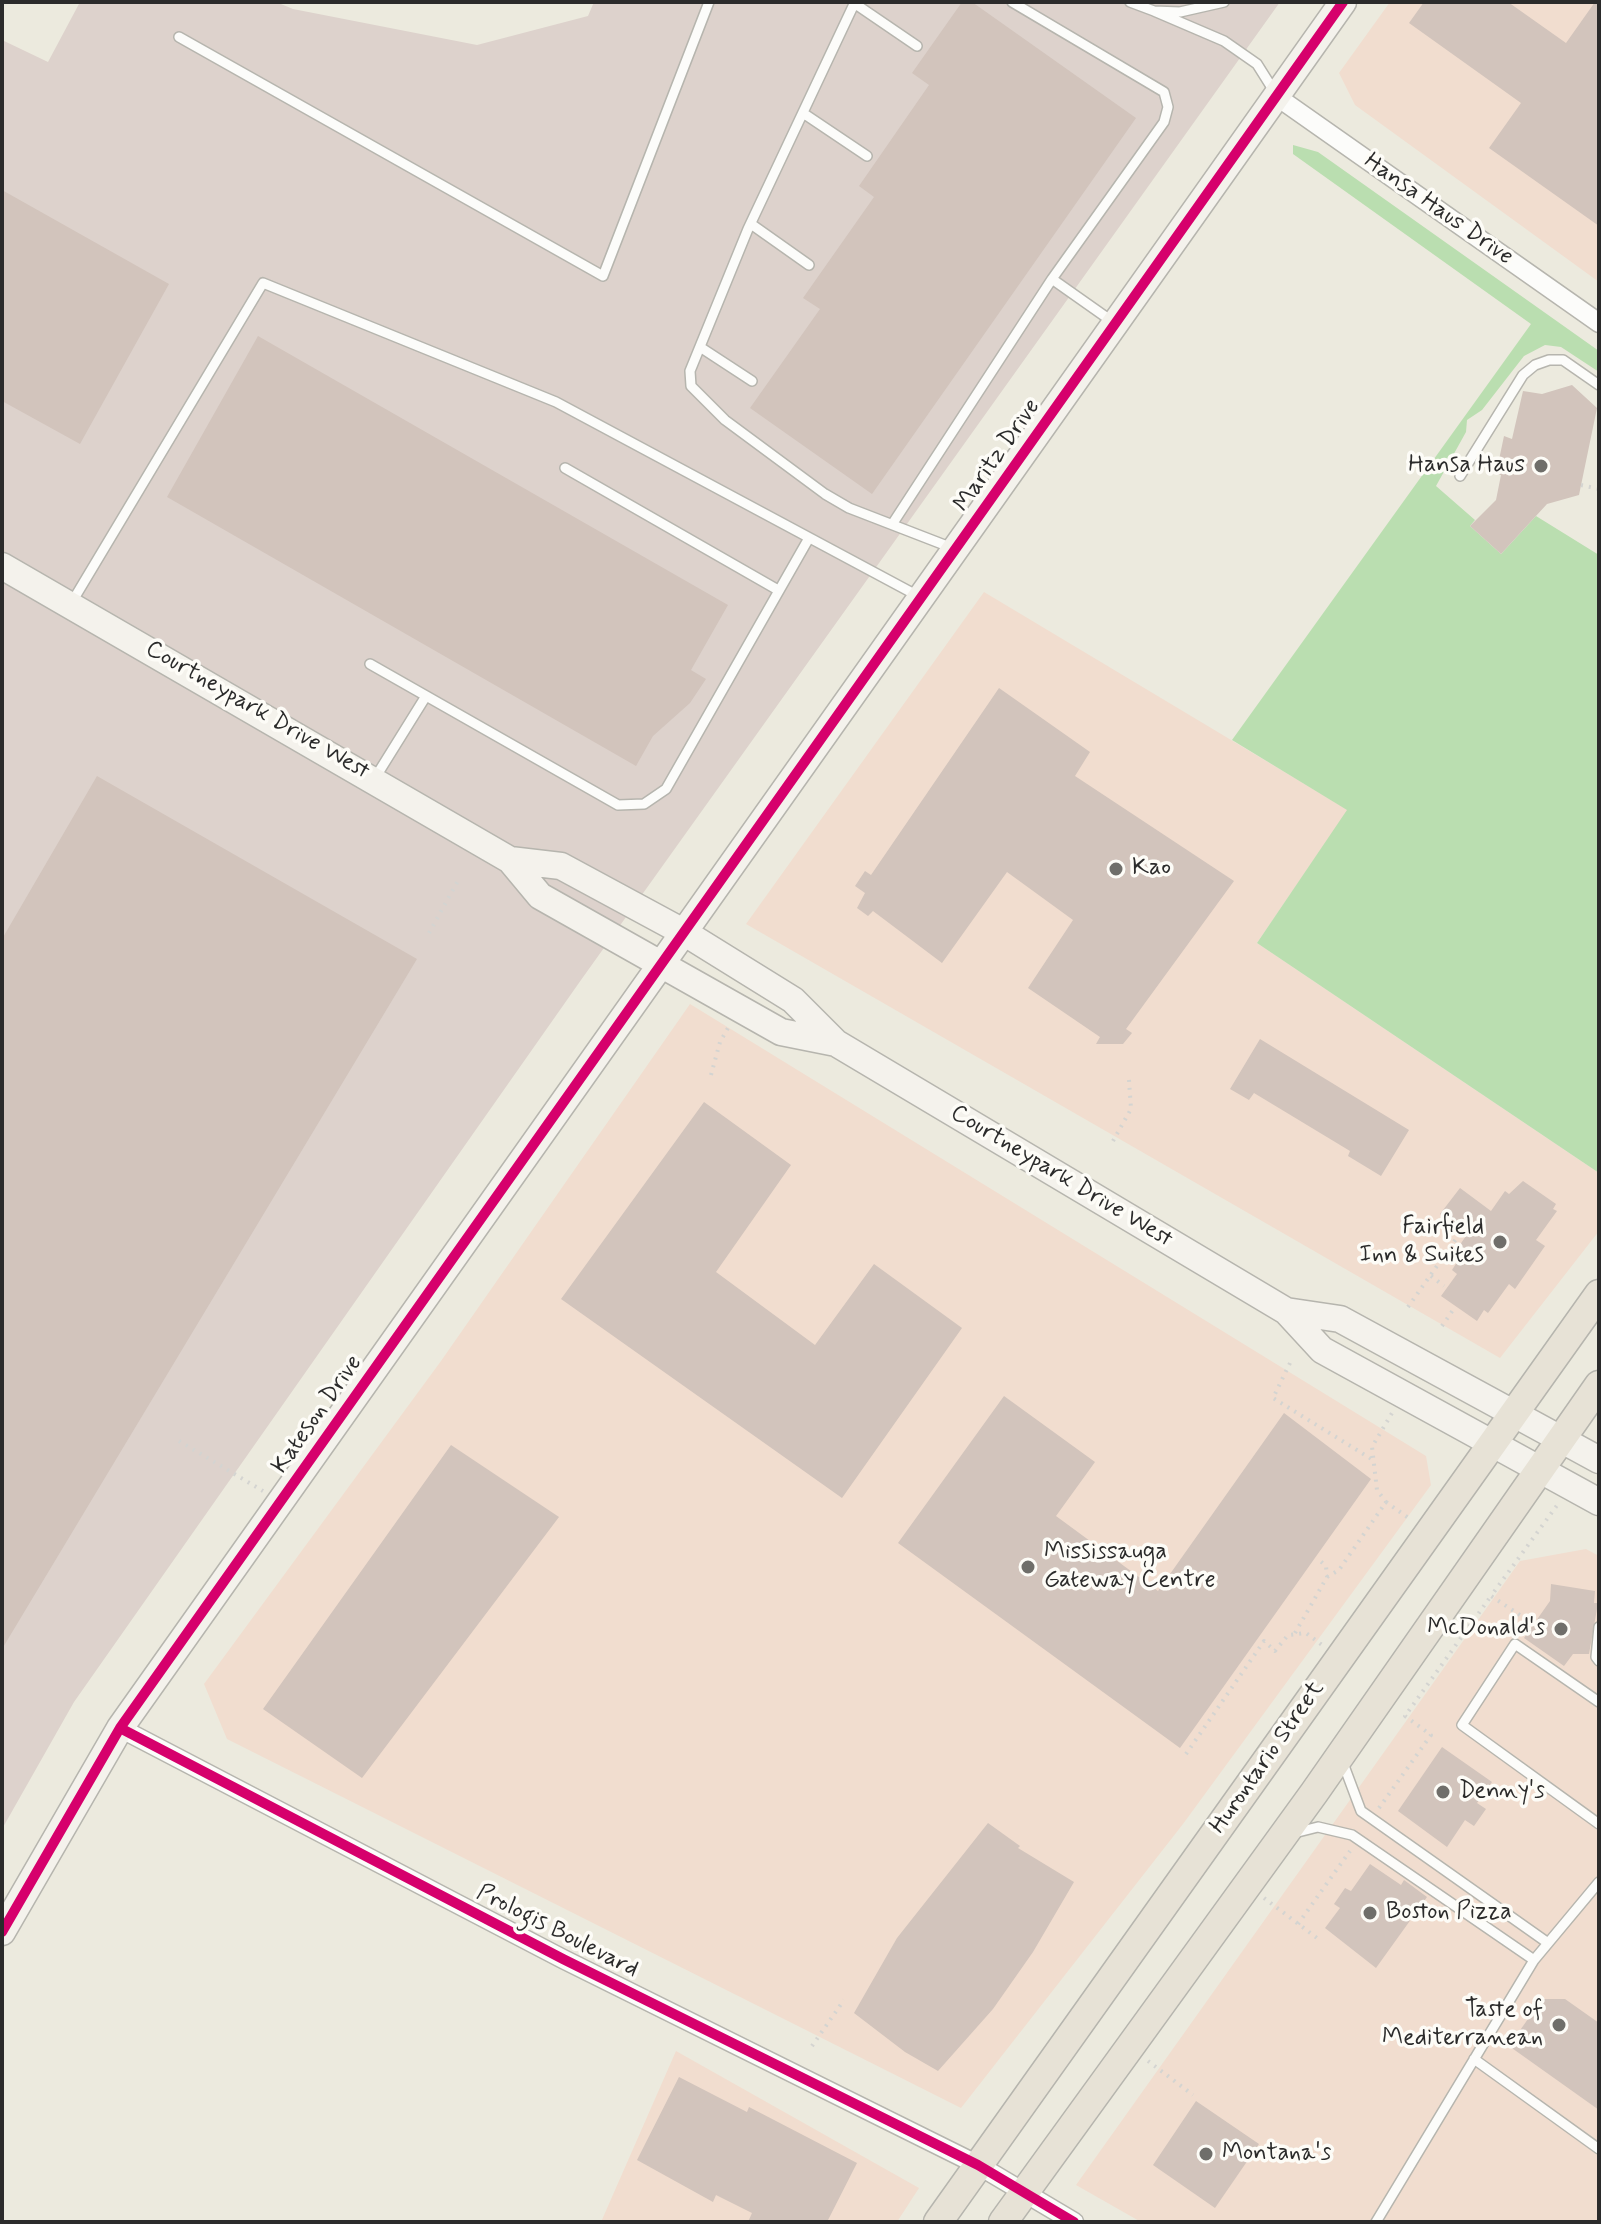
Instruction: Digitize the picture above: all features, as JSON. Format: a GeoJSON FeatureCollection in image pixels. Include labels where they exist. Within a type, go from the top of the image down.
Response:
{"type":"FeatureCollection","features":[{"type":"Feature","properties":{"kind":"main road","name":"Maritz Drive"},"geometry":{"type":"LineString","coordinates":[[685,933],[1343,2]]}},
{"type":"Feature","properties":{"kind":"main road","name":"Courtneypark Drive West"},"geometry":{"type":"LineString","coordinates":[[2,566],[71,603],[510,860],[540,896],[781,1032],[836,1043]]}},
{"type":"Feature","properties":{"kind":"main road","name":"Courtneypark Drive West"},"geometry":{"type":"LineString","coordinates":[[510,860],[561,866],[685,933],[793,1000],[836,1043],[1286,1311],[1322,1350],[1599,1502]]}},
{"type":"Feature","properties":{"kind":"main road","name":"Kateson Drive"},"geometry":{"type":"LineString","coordinates":[[2,1932],[120,1728],[685,933]]}},
{"type":"Feature","properties":{"kind":"main road","name":"Hurontario Street"},"geometry":{"type":"LineString","coordinates":[[938,2222],[1599,1294]]}},
{"type":"Feature","properties":{"kind":"main road","name":"Courtneypark Drive West"},"geometry":{"type":"LineString","coordinates":[[1286,1311],[1340,1319],[1599,1460]]}},
{"type":"Feature","properties":{"kind":"main road"},"geometry":{"type":"LineString","coordinates":[[1003,2222],[1283,1836],[1599,1385]]}},
{"type":"Feature","properties":{"kind":"street","name":"Hansa Haus Drive"},"geometry":{"type":"LineString","coordinates":[[1276,96],[1599,323]]}},
{"type":"Feature","properties":{"kind":"street","name":"Prologis Boulevard"},"geometry":{"type":"LineString","coordinates":[[120,1728],[563,1959],[978,2165],[1074,2222]]}},
{"type":"Feature","properties":{"kind":"lane"},"geometry":{"type":"LineString","coordinates":[[179,37],[603,276],[709,2]]}},
{"type":"Feature","properties":{"kind":"lane"},"geometry":{"type":"LineString","coordinates":[[893,523],[1052,279],[1164,122],[1168,107],[1164,92],[1146,79],[1012,2]]}},
{"type":"Feature","properties":{"kind":"lane"},"geometry":{"type":"LineString","coordinates":[[1130,2],[1224,41],[1257,64],[1276,96]]}},
{"type":"Feature","properties":{"kind":"lane"},"geometry":{"type":"LineString","coordinates":[[1154,11],[1180,12],[1224,2]]}},
{"type":"Feature","properties":{"kind":"lane"},"geometry":{"type":"LineString","coordinates":[[917,46],[854,3],[751,224],[690,371],[691,386],[700,398],[825,494],[849,508],[957,550]]}},
{"type":"Feature","properties":{"kind":"lane"},"geometry":{"type":"LineString","coordinates":[[803,113],[867,156]]}},
{"type":"Feature","properties":{"kind":"lane"},"geometry":{"type":"LineString","coordinates":[[751,224],[809,265]]}},
{"type":"Feature","properties":{"kind":"lane"},"geometry":{"type":"LineString","coordinates":[[1052,279],[1116,324]]}},
{"type":"Feature","properties":{"kind":"lane"},"geometry":{"type":"LineString","coordinates":[[71,603],[263,283],[556,402],[923,598]]}},
{"type":"Feature","properties":{"kind":"lane"},"geometry":{"type":"LineString","coordinates":[[700,347],[752,381]]}},
{"type":"Feature","properties":{"kind":"lane"},"geometry":{"type":"LineString","coordinates":[[1460,476],[1523,375],[1535,365],[1549,360],[1563,360],[1599,385]]}},
{"type":"Feature","properties":{"kind":"lane"},"geometry":{"type":"LineString","coordinates":[[565,468],[778,590]]}},
{"type":"Feature","properties":{"kind":"lane"},"geometry":{"type":"LineString","coordinates":[[370,664],[618,805],[644,804],[666,789],[809,538]]}},
{"type":"Feature","properties":{"kind":"lane"},"geometry":{"type":"LineString","coordinates":[[375,780],[426,696]]}},
{"type":"Feature","properties":{"kind":"lane"},"geometry":{"type":"LineString","coordinates":[[1599,1627],[1596,1657],[1599,1661]]}},
{"type":"Feature","properties":{"kind":"lane"},"geometry":{"type":"LineString","coordinates":[[1599,1702],[1515,1644],[1462,1725],[1599,1824]]}},
{"type":"Feature","properties":{"kind":"lane"},"geometry":{"type":"LineString","coordinates":[[1341,1754],[1349,1785],[1361,1811],[1548,1943]]}},
{"type":"Feature","properties":{"kind":"lane"},"geometry":{"type":"LineString","coordinates":[[1283,1836],[1318,1827],[1358,1839],[1534,1960]]}},
{"type":"Feature","properties":{"kind":"lane"},"geometry":{"type":"LineString","coordinates":[[1376,2222],[1534,1960],[1599,1882]]}},
{"type":"Feature","properties":{"kind":"lane"},"geometry":{"type":"LineString","coordinates":[[1474,2059],[1599,2149]]}},
{"type":"Feature","properties":{"kind":"path"},"geometry":{"type":"LineString","coordinates":[[1581,485],[1599,489]]}},
{"type":"Feature","properties":{"kind":"path"},"geometry":{"type":"LineString","coordinates":[[429,933],[459,879]]}},
{"type":"Feature","properties":{"kind":"path"},"geometry":{"type":"LineString","coordinates":[[711,1075],[720,1042],[728,1028]]}},
{"type":"Feature","properties":{"kind":"path"},"geometry":{"type":"LineString","coordinates":[[1113,1141],[1131,1109],[1129,1080]]}},
{"type":"Feature","properties":{"kind":"path"},"geometry":{"type":"LineString","coordinates":[[1408,1307],[1456,1239]]}},
{"type":"Feature","properties":{"kind":"path"},"geometry":{"type":"LineString","coordinates":[[1431,1276],[1444,1286]]}},
{"type":"Feature","properties":{"kind":"path"},"geometry":{"type":"LineString","coordinates":[[1442,1326],[1453,1310]]}},
{"type":"Feature","properties":{"kind":"path"},"geometry":{"type":"LineString","coordinates":[[1290,1363],[1273,1398],[1373,1460]]}},
{"type":"Feature","properties":{"kind":"path"},"geometry":{"type":"LineString","coordinates":[[1403,1395],[1372,1447],[1377,1490],[1386,1502],[1429,1532]]}},
{"type":"Feature","properties":{"kind":"path"},"geometry":{"type":"LineString","coordinates":[[179,1441],[281,1502]]}},
{"type":"Feature","properties":{"kind":"path"},"geometry":{"type":"LineString","coordinates":[[1372,1818],[1431,1735],[1405,1716],[1570,1486]]}},
{"type":"Feature","properties":{"kind":"path"},"geometry":{"type":"LineString","coordinates":[[1186,1754],[1264,1641],[1275,1651],[1294,1634],[1327,1577],[1339,1570],[1386,1502]]}},
{"type":"Feature","properties":{"kind":"path"},"geometry":{"type":"LineString","coordinates":[[1319,1560],[1326,1566],[1327,1577]]}},
{"type":"Feature","properties":{"kind":"path"},"geometry":{"type":"LineString","coordinates":[[1491,1596],[1529,1621],[1515,1644]]}},
{"type":"Feature","properties":{"kind":"path"},"geometry":{"type":"LineString","coordinates":[[1294,1634],[1306,1633],[1339,1657]]}},
{"type":"Feature","properties":{"kind":"path"},"geometry":{"type":"LineString","coordinates":[[1298,1924],[1358,1839]]}},
{"type":"Feature","properties":{"kind":"path"},"geometry":{"type":"LineString","coordinates":[[1247,1885],[1317,1938]]}},
{"type":"Feature","properties":{"kind":"path"},"geometry":{"type":"LineString","coordinates":[[812,2046],[844,2000]]}},
{"type":"Feature","properties":{"kind":"path"},"geometry":{"type":"LineString","coordinates":[[1130,2047],[1193,2095]]}},
{"type":"Feature","properties":{"kind":"shaded area"},"geometry":{"type":"Polygon","coordinates":[[[80,2],[276,2],[293,9],[477,45],[588,16],[594,2],[1280,2],[581,980],[74,1702],[2,1829],[2,40],[48,62],[80,2]]]}},
{"type":"Feature","properties":{"kind":"shaded area"},"geometry":{"type":"Polygon","coordinates":[[[1390,2],[1599,2],[1599,282],[1355,105],[1339,73],[1390,2]]]}},
{"type":"Feature","properties":{"kind":"shaded area"},"geometry":{"type":"Polygon","coordinates":[[[984,592],[1348,810],[1257,943],[1599,1173],[1599,1231],[1500,1358],[746,924],[984,592]]]}},
{"type":"Feature","properties":{"kind":"shaded area"},"geometry":{"type":"Polygon","coordinates":[[[690,1004],[1426,1456],[1431,1485],[1183,1824],[961,2108],[227,1739],[204,1684],[441,1361],[690,1004]]]}},
{"type":"Feature","properties":{"kind":"shaded area"},"geometry":{"type":"Polygon","coordinates":[[[1586,1549],[1599,1556],[1599,2222],[1141,2222],[1076,2185],[1520,1561],[1586,1549]]]}},
{"type":"Feature","properties":{"kind":"shaded area"},"geometry":{"type":"Polygon","coordinates":[[[676,2051],[919,2188],[897,2222],[601,2222],[676,2051]]]}},
{"type":"Feature","properties":{"kind":"green space"},"geometry":{"type":"Polygon","coordinates":[[[1293,145],[1318,152],[1599,351],[1599,372],[1561,347],[1545,345],[1524,356],[1482,410],[1467,420],[1466,432],[1436,486],[1475,520],[1470,526],[1501,554],[1536,516],[1599,555],[1599,1173],[1257,943],[1347,810],[1232,740],[1531,324],[1293,154],[1293,145]]]}},
{"type":"Feature","properties":{"kind":"building"},"geometry":{"type":"Polygon","coordinates":[[[962,2],[972,2],[1136,118],[872,494],[750,408],[820,309],[803,298],[874,197],[859,186],[929,85],[912,73],[962,2]]]}},
{"type":"Feature","properties":{"kind":"building"},"geometry":{"type":"Polygon","coordinates":[[[1424,2],[1508,2],[1566,43],[1595,2],[1599,2],[1599,226],[1489,148],[1521,103],[1409,23],[1424,2]]]}},
{"type":"Feature","properties":{"kind":"building"},"geometry":{"type":"Polygon","coordinates":[[[2,190],[169,284],[80,444],[2,401],[2,190]]]}},
{"type":"Feature","properties":{"kind":"building"},"geometry":{"type":"Polygon","coordinates":[[[258,336],[728,605],[691,670],[706,679],[690,703],[653,736],[636,766],[167,497],[258,336]]]}},
{"type":"Feature","properties":{"kind":"building","name":"Hansa Haus"},"geometry":{"type":"Polygon","coordinates":[[[1572,385],[1597,408],[1579,495],[1547,504],[1501,554],[1470,526],[1496,500],[1501,475],[1496,474],[1504,436],[1512,439],[1523,391],[1542,394],[1572,385]]]}},
{"type":"Feature","properties":{"kind":"building","name":"Kao"},"geometry":{"type":"Polygon","coordinates":[[[999,688],[1090,752],[1075,776],[1234,881],[1126,1029],[1132,1033],[1123,1044],[1096,1044],[1100,1037],[1028,988],[1073,920],[1007,872],[942,963],[873,911],[868,916],[857,908],[865,893],[855,886],[865,871],[871,875],[999,688]]]}},
{"type":"Feature","properties":{"kind":"building"},"geometry":{"type":"Polygon","coordinates":[[[97,776],[417,959],[2,1649],[2,939],[97,776]]]}},
{"type":"Feature","properties":{"kind":"building"},"geometry":{"type":"Polygon","coordinates":[[[1260,1039],[1409,1130],[1381,1176],[1348,1156],[1350,1151],[1254,1093],[1249,1100],[1230,1089],[1260,1039]]]}},
{"type":"Feature","properties":{"kind":"building"},"geometry":{"type":"Polygon","coordinates":[[[704,1102],[791,1165],[716,1272],[815,1345],[874,1264],[962,1328],[842,1498],[561,1299],[704,1102]]]}},
{"type":"Feature","properties":{"kind":"building"},"geometry":{"type":"Polygon","coordinates":[[[1523,1181],[1556,1204],[1553,1209],[1557,1211],[1536,1240],[1545,1246],[1515,1289],[1509,1284],[1488,1313],[1484,1310],[1477,1321],[1441,1296],[1457,1274],[1452,1270],[1461,1256],[1455,1252],[1468,1233],[1440,1214],[1460,1188],[1491,1211],[1505,1191],[1509,1194],[1523,1181]]]}},
{"type":"Feature","properties":{"kind":"building","name":"Mississauga Gateway Centre"},"geometry":{"type":"Polygon","coordinates":[[[1004,1396],[1095,1462],[1056,1516],[1158,1591],[1284,1413],[1371,1479],[1180,1748],[898,1543],[1004,1396]]]}},
{"type":"Feature","properties":{"kind":"building"},"geometry":{"type":"Polygon","coordinates":[[[451,1445],[559,1517],[362,1778],[263,1709],[451,1445]]]}},
{"type":"Feature","properties":{"kind":"building","name":"McDonald's"},"geometry":{"type":"Polygon","coordinates":[[[1551,1584],[1595,1591],[1594,1603],[1598,1603],[1589,1654],[1573,1654],[1564,1666],[1524,1638],[1550,1601],[1551,1584]]]}},
{"type":"Feature","properties":{"kind":"building"},"geometry":{"type":"Polygon","coordinates":[[[1442,1747],[1492,1782],[1477,1803],[1486,1809],[1474,1826],[1465,1820],[1447,1847],[1398,1811],[1442,1747]]]}},
{"type":"Feature","properties":{"kind":"building"},"geometry":{"type":"Polygon","coordinates":[[[988,1823],[1020,1846],[1018,1848],[1074,1882],[1033,1952],[993,2009],[938,2071],[905,2052],[854,2013],[897,1938],[988,1823]]]}},
{"type":"Feature","properties":{"kind":"building"},"geometry":{"type":"Polygon","coordinates":[[[1370,1864],[1401,1885],[1404,1880],[1427,1897],[1376,1968],[1325,1928],[1340,1908],[1334,1904],[1345,1888],[1351,1891],[1370,1864]]]}},
{"type":"Feature","properties":{"kind":"building"},"geometry":{"type":"Polygon","coordinates":[[[1542,1999],[1565,1999],[1599,2023],[1599,2110],[1509,2046],[1542,1999]]]}},
{"type":"Feature","properties":{"kind":"building"},"geometry":{"type":"Polygon","coordinates":[[[679,2077],[747,2112],[749,2107],[857,2163],[827,2222],[748,2222],[752,2213],[716,2195],[713,2202],[637,2160],[679,2077]]]}},
{"type":"Feature","properties":{"kind":"building","name":"Montana's"},"geometry":{"type":"Polygon","coordinates":[[[1196,2101],[1259,2144],[1215,2208],[1153,2165],[1196,2101]]]}},
{"type":"Feature","properties":{"kind":"cycle path"},"geometry":{"type":"LineString","coordinates":[[2,1932],[120,1728],[1343,2]]}},
{"type":"Feature","properties":{"kind":"cycle path"},"geometry":{"type":"LineString","coordinates":[[120,1728],[563,1959],[978,2165],[1074,2222]]}},
{"type":"Feature","properties":{"kind":"place","name":"Hansa Haus"},"geometry":{"type":"Point","coordinates":[1541,466]}},
{"type":"Feature","properties":{"kind":"place","name":"Kao"},"geometry":{"type":"Point","coordinates":[1116,869]}},
{"type":"Feature","properties":{"kind":"place","name":"Fairfield Inn & Suites"},"geometry":{"type":"Point","coordinates":[1500,1242]}},
{"type":"Feature","properties":{"kind":"place","name":"Mississauga Gateway Centre"},"geometry":{"type":"Point","coordinates":[1028,1567]}},
{"type":"Feature","properties":{"kind":"place","name":"McDonald's"},"geometry":{"type":"Point","coordinates":[1561,1629]}},
{"type":"Feature","properties":{"kind":"place","name":"Denny's"},"geometry":{"type":"Point","coordinates":[1443,1792]}},
{"type":"Feature","properties":{"kind":"place","name":"Boston Pizza"},"geometry":{"type":"Point","coordinates":[1370,1913]}},
{"type":"Feature","properties":{"kind":"place","name":"Taste of Mediterranean"},"geometry":{"type":"Point","coordinates":[1559,2025]}},
{"type":"Feature","properties":{"kind":"place","name":"Montana's"},"geometry":{"type":"Point","coordinates":[1206,2154]}}]}
